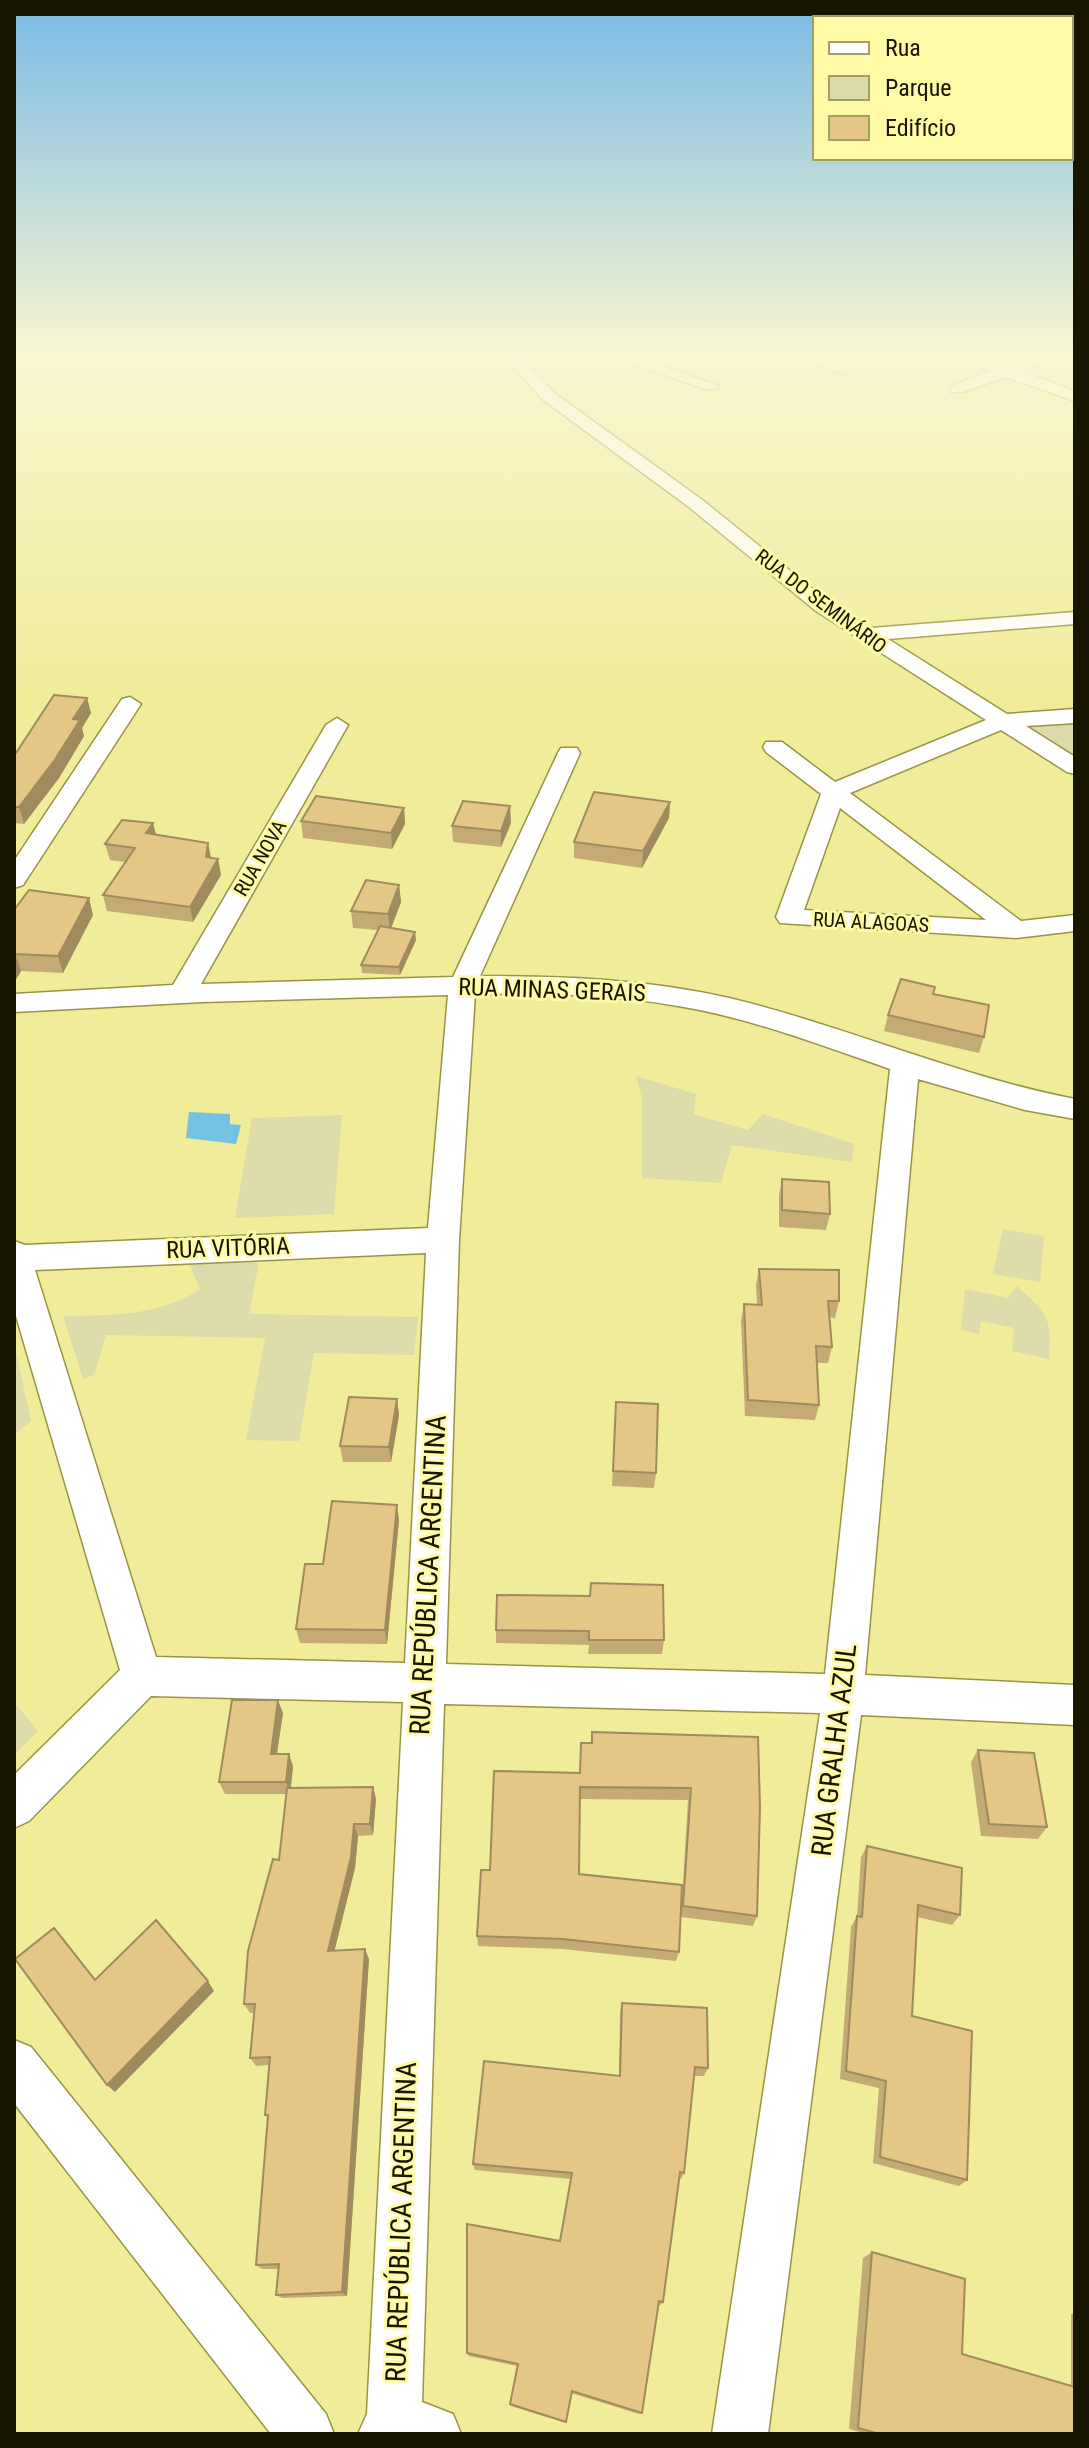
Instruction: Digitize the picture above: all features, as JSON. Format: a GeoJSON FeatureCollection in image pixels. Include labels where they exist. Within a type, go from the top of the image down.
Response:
{"type":"FeatureCollection","features":[{"type":"Feature","properties":{"kind":"street","name":"RUA DO SEMINÁRIO"},"geometry":{"type":"LineString","coordinates":[[646,467],[863,635],[1075,767]]}},
{"type":"Feature","properties":{"kind":"street"},"geometry":{"type":"LineString","coordinates":[[863,635],[1075,618]]}},
{"type":"Feature","properties":{"kind":"street"},"geometry":{"type":"LineString","coordinates":[[14,880],[130,704]]}},
{"type":"Feature","properties":{"kind":"street"},"geometry":{"type":"LineString","coordinates":[[834,791],[1002,721],[1075,716]]}},
{"type":"Feature","properties":{"kind":"street","name":"RUA NOVA"},"geometry":{"type":"LineString","coordinates":[[183,992],[337,725]]}},
{"type":"Feature","properties":{"kind":"street"},"geometry":{"type":"LineString","coordinates":[[774,747],[1016,930]]}},
{"type":"Feature","properties":{"kind":"street","name":"RUA REPÚBLICA ARGENTINA"},"geometry":{"type":"LineString","coordinates":[[404,2429],[423,1685],[443,1240],[462,986],[569,753]]}},
{"type":"Feature","properties":{"kind":"street","name":"RUA ALAGOAS"},"geometry":{"type":"LineString","coordinates":[[834,791],[789,917],[1016,930],[1075,923]]}},
{"type":"Feature","properties":{"kind":"street","name":"RUA MINAS GERAIS"},"geometry":{"type":"LineString","coordinates":[[14,1003],[183,992],[462,986],[618,991],[680,997],[762,1017],[996,1093],[1075,1109]]}},
{"type":"Feature","properties":{"kind":"street","name":"RUA GRALHA AZUL"},"geometry":{"type":"LineString","coordinates":[[740,2434],[843,1694],[905,1064]]}},
{"type":"Feature","properties":{"kind":"street","name":"RUA VITÓRIA"},"geometry":{"type":"LineString","coordinates":[[14,1256],[443,1240]]}},
{"type":"Feature","properties":{"kind":"street"},"geometry":{"type":"LineString","coordinates":[[14,1256],[142,1676]]}},
{"type":"Feature","properties":{"kind":"street"},"geometry":{"type":"LineString","coordinates":[[14,1806],[142,1676],[843,1694],[1075,1705]]}},
{"type":"Feature","properties":{"kind":"street"},"geometry":{"type":"LineString","coordinates":[[14,2064],[306,2434]]}},
{"type":"Feature","properties":{"kind":"green space"},"geometry":{"type":"Polygon","coordinates":[[[1075,723],[1075,763],[1018,727],[1075,723]]]}},
{"type":"Feature","properties":{"kind":"green space"},"geometry":{"type":"Polygon","coordinates":[[[636,1076],[696,1094],[694,1114],[748,1130],[763,1114],[854,1144],[852,1162],[732,1145],[721,1183],[642,1178],[642,1099],[636,1076]]]}},
{"type":"Feature","properties":{"kind":"green space"},"geometry":{"type":"Polygon","coordinates":[[[342,1115],[334,1214],[235,1218],[252,1118],[342,1115]]]}},
{"type":"Feature","properties":{"kind":"green space"},"geometry":{"type":"Polygon","coordinates":[[[1003,1229],[1044,1236],[1040,1282],[993,1274],[1003,1229]]]}},
{"type":"Feature","properties":{"kind":"green space"},"geometry":{"type":"Polygon","coordinates":[[[188,1261],[259,1263],[249,1314],[418,1317],[414,1355],[314,1353],[299,1441],[246,1440],[265,1338],[106,1335],[94,1375],[83,1379],[63,1316],[133,1313],[184,1298],[200,1289],[188,1261]]]}},
{"type":"Feature","properties":{"kind":"green space"},"geometry":{"type":"Polygon","coordinates":[[[1017,1286],[1045,1316],[1049,1333],[1049,1359],[1012,1351],[1014,1328],[981,1321],[979,1334],[961,1330],[965,1289],[1008,1298],[1017,1286]]]}},
{"type":"Feature","properties":{"kind":"green space"},"geometry":{"type":"Polygon","coordinates":[[[14,1343],[31,1421],[14,1435],[14,1343]]]}},
{"type":"Feature","properties":{"kind":"green space"},"geometry":{"type":"Polygon","coordinates":[[[14,1702],[38,1731],[14,1755],[14,1702]]]}},
{"type":"Feature","properties":{"kind":"water"},"geometry":{"type":"Polygon","coordinates":[[[189,1112],[230,1114],[230,1124],[241,1125],[236,1144],[186,1138],[189,1112]]]}},
{"type":"Feature","properties":{"kind":"building"},"geometry":{"type":"Polygon","coordinates":[[[54,695],[87,698],[73,719],[80,720],[54,761],[19,807],[14,807],[14,756],[54,695]]]}},
{"type":"Feature","properties":{"kind":"building"},"geometry":{"type":"Polygon","coordinates":[[[594,792],[670,802],[643,851],[574,842],[594,792]]]}},
{"type":"Feature","properties":{"kind":"building"},"geometry":{"type":"Polygon","coordinates":[[[316,796],[404,808],[391,833],[301,821],[316,796]]]}},
{"type":"Feature","properties":{"kind":"building"},"geometry":{"type":"Polygon","coordinates":[[[463,801],[510,806],[501,831],[452,826],[463,801]]]}},
{"type":"Feature","properties":{"kind":"building"},"geometry":{"type":"Polygon","coordinates":[[[122,820],[153,823],[146,833],[208,843],[206,857],[218,859],[190,907],[103,895],[135,848],[105,844],[122,820]]]}},
{"type":"Feature","properties":{"kind":"building"},"geometry":{"type":"Polygon","coordinates":[[[366,880],[399,885],[388,914],[351,911],[366,880]]]}},
{"type":"Feature","properties":{"kind":"building"},"geometry":{"type":"Polygon","coordinates":[[[29,890],[89,898],[58,956],[14,956],[14,910],[29,890]]]}},
{"type":"Feature","properties":{"kind":"building"},"geometry":{"type":"Polygon","coordinates":[[[380,926],[415,932],[399,967],[361,965],[380,926]]]}},
{"type":"Feature","properties":{"kind":"building"},"geometry":{"type":"Polygon","coordinates":[[[901,979],[935,987],[933,994],[989,1005],[984,1037],[888,1015],[901,979]]]}},
{"type":"Feature","properties":{"kind":"building"},"geometry":{"type":"Polygon","coordinates":[[[782,1179],[829,1182],[830,1214],[782,1210],[782,1179]]]}},
{"type":"Feature","properties":{"kind":"building"},"geometry":{"type":"Polygon","coordinates":[[[759,1269],[839,1270],[839,1301],[828,1301],[832,1347],[816,1346],[819,1405],[748,1400],[744,1304],[762,1305],[759,1269]]]}},
{"type":"Feature","properties":{"kind":"building"},"geometry":{"type":"Polygon","coordinates":[[[349,1397],[397,1399],[389,1447],[340,1446],[349,1397]]]}},
{"type":"Feature","properties":{"kind":"building"},"geometry":{"type":"Polygon","coordinates":[[[616,1402],[658,1404],[656,1473],[613,1471],[616,1402]]]}},
{"type":"Feature","properties":{"kind":"building"},"geometry":{"type":"Polygon","coordinates":[[[332,1501],[397,1505],[385,1630],[296,1629],[305,1564],[323,1564],[332,1501]]]}},
{"type":"Feature","properties":{"kind":"building"},"geometry":{"type":"Polygon","coordinates":[[[591,1583],[663,1585],[664,1640],[589,1640],[589,1631],[496,1630],[497,1595],[590,1596],[591,1583]]]}},
{"type":"Feature","properties":{"kind":"building"},"geometry":{"type":"Polygon","coordinates":[[[232,1700],[278,1700],[271,1754],[289,1754],[286,1782],[219,1782],[232,1700]]]}},
{"type":"Feature","properties":{"kind":"building"},"geometry":{"type":"Polygon","coordinates":[[[592,1732],[758,1737],[757,1916],[683,1906],[691,1788],[580,1787],[579,1874],[682,1885],[679,1952],[563,1939],[477,1936],[481,1870],[490,1870],[494,1771],[580,1773],[581,1743],[592,1743],[592,1732]]]}},
{"type":"Feature","properties":{"kind":"building"},"geometry":{"type":"Polygon","coordinates":[[[978,1750],[1034,1753],[1047,1827],[989,1824],[978,1750]]]}},
{"type":"Feature","properties":{"kind":"building"},"geometry":{"type":"Polygon","coordinates":[[[373,1787],[370,1824],[354,1824],[351,1857],[328,1951],[365,1949],[342,2292],[276,2295],[279,2264],[256,2265],[270,2057],[250,2058],[255,2004],[244,2004],[248,1951],[273,1859],[279,1860],[287,1788],[373,1787]]]}},
{"type":"Feature","properties":{"kind":"building"},"geometry":{"type":"Polygon","coordinates":[[[867,1846],[962,1868],[960,1915],[918,1905],[912,2016],[972,2031],[967,2180],[880,2157],[886,2081],[846,2071],[857,1916],[862,1917],[867,1846]]]}},
{"type":"Feature","properties":{"kind":"building"},"geometry":{"type":"Polygon","coordinates":[[[156,1920],[208,1981],[107,2085],[15,1959],[54,1928],[95,1980],[156,1920]]]}},
{"type":"Feature","properties":{"kind":"building"},"geometry":{"type":"Polygon","coordinates":[[[622,2003],[707,2008],[708,2068],[695,2067],[684,2173],[680,2172],[663,2302],[659,2301],[642,2413],[572,2391],[566,2422],[510,2404],[518,2364],[467,2353],[467,2224],[560,2241],[572,2173],[473,2164],[484,2061],[620,2076],[622,2003]]]}},
{"type":"Feature","properties":{"kind":"building"},"geometry":{"type":"Polygon","coordinates":[[[872,2252],[965,2279],[962,2354],[1075,2387],[1075,2434],[880,2434],[858,2428],[872,2252]]]}}]}
